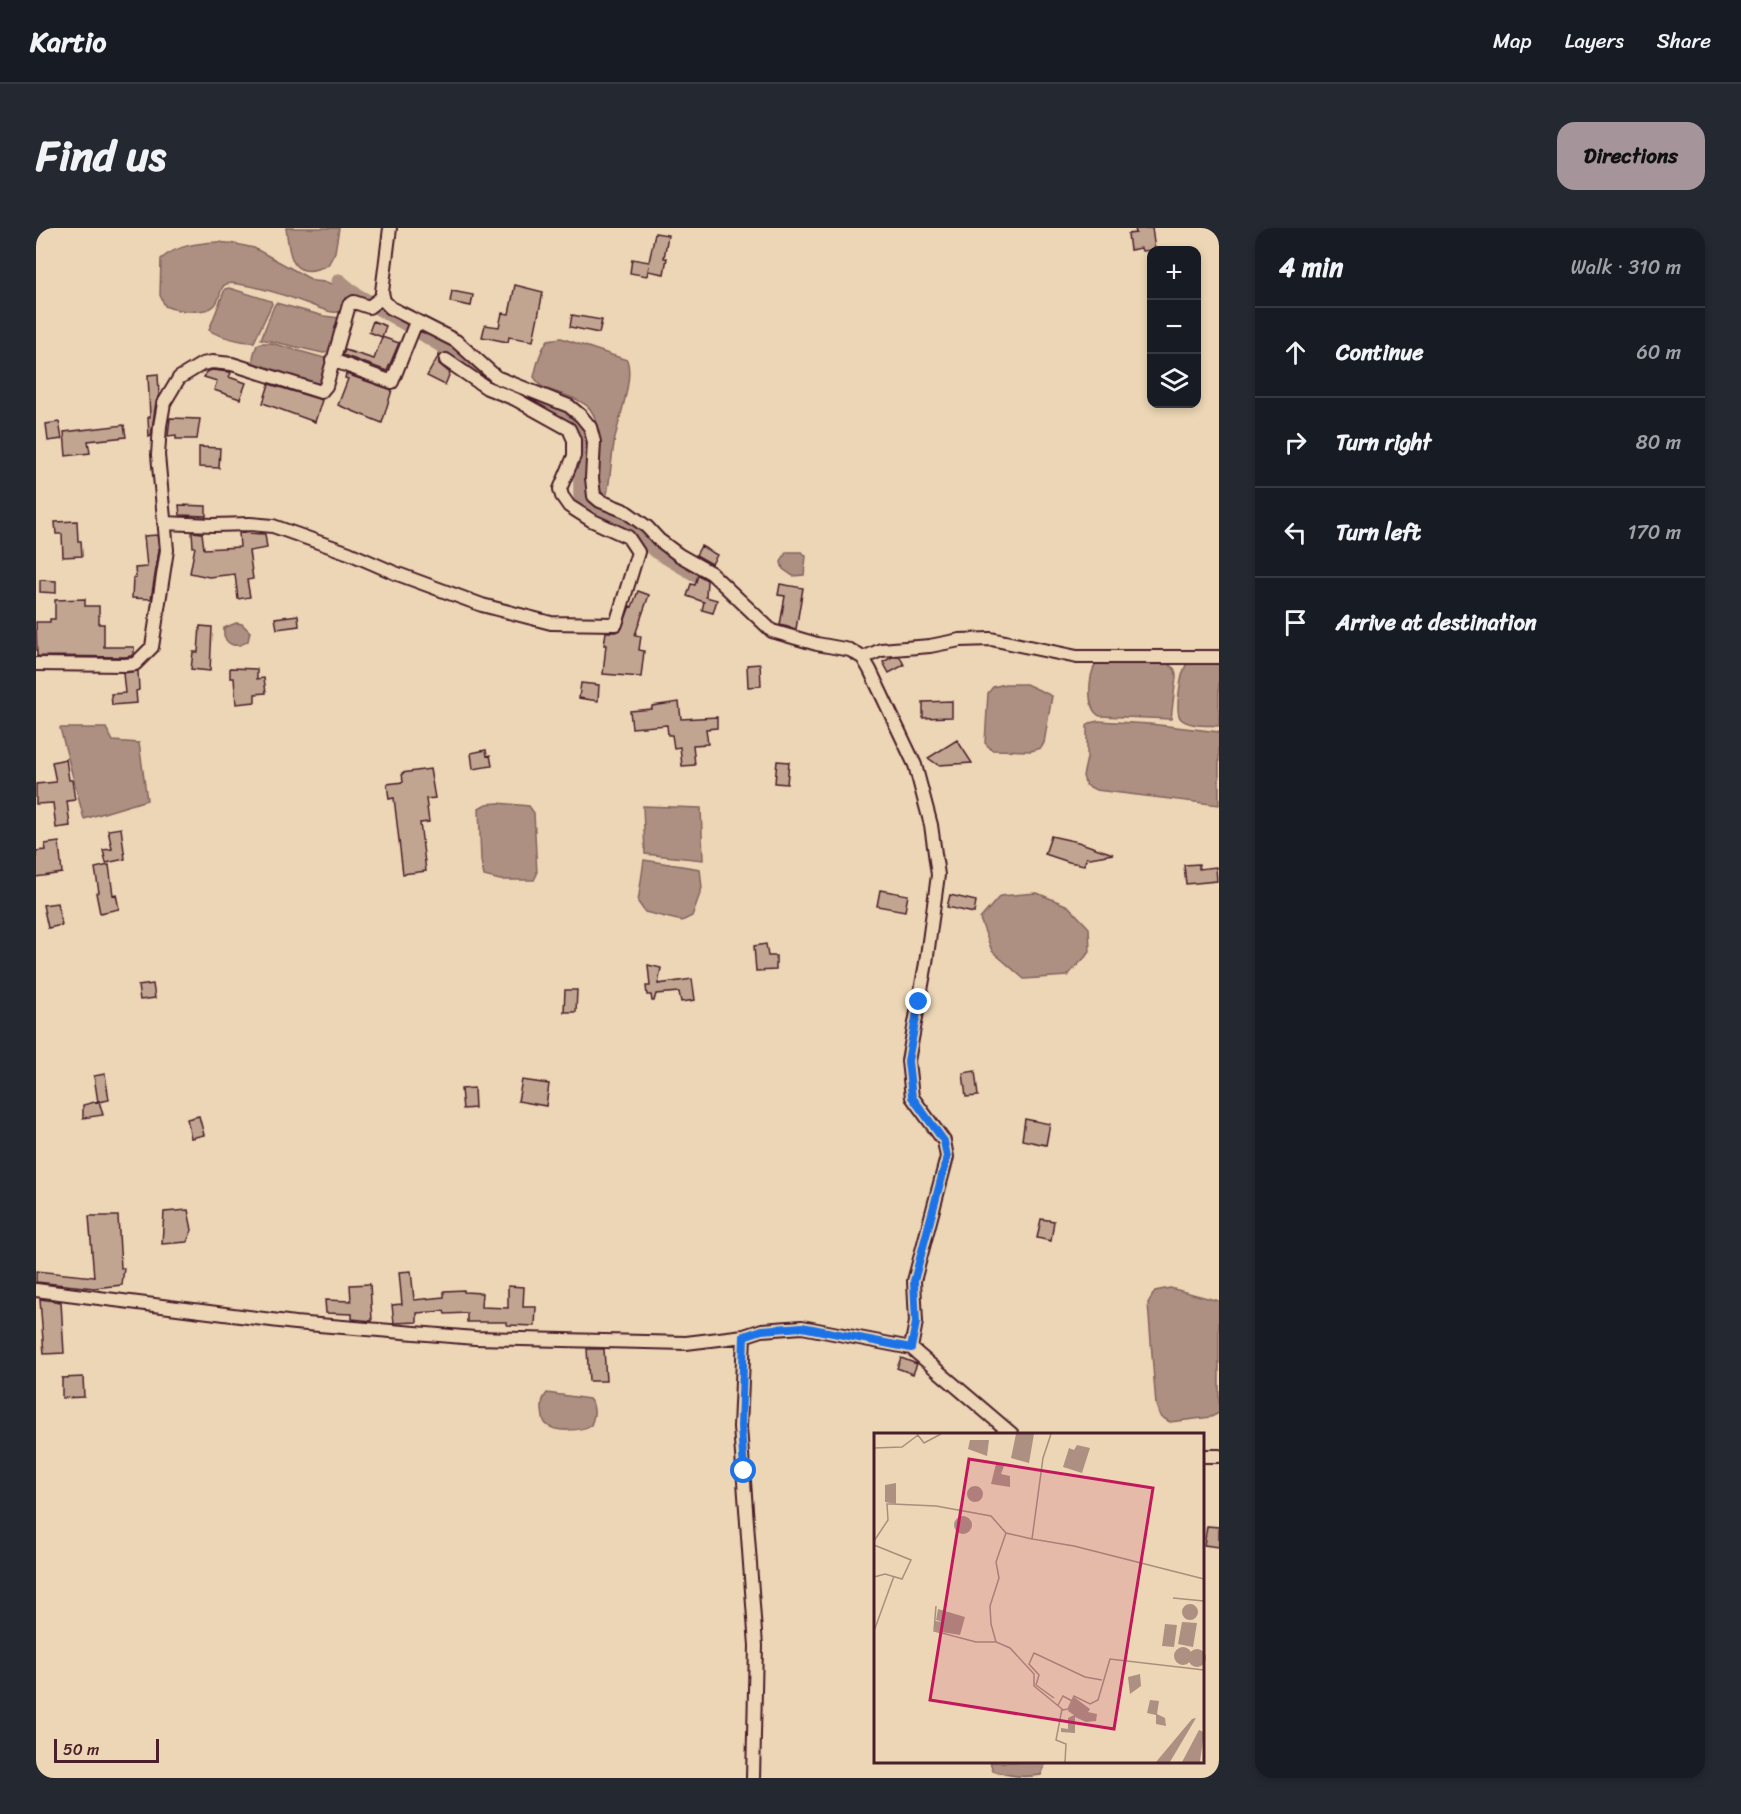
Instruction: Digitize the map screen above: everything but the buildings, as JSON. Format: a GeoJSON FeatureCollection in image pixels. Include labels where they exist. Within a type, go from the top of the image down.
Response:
{"type":"FeatureCollection","features":[{"type":"Feature","properties":{"kind":"street"},"geometry":{"type":"LineString","coordinates":[[36,664],[135,664],[152,647],[167,550],[158,455],[164,403],[179,378],[202,364],[212,362],[232,364],[321,392],[326,386],[349,305],[354,302],[369,307],[382,297],[390,228]]}},
{"type":"Feature","properties":{"kind":"street"},"geometry":{"type":"LineString","coordinates":[[382,297],[391,308],[456,341],[496,377],[569,406],[581,416],[590,427],[594,442],[592,489],[594,496],[600,501],[624,511],[647,527],[658,540],[679,555],[711,573],[772,631],[817,644],[850,650],[863,658],[870,670],[915,765],[931,825],[938,875],[926,963],[908,1061],[912,1097],[944,1141],[947,1157],[914,1281],[916,1323],[911,1348]]}},
{"type":"Feature","properties":{"kind":"street"},"geometry":{"type":"LineString","coordinates":[[333,360],[392,382],[416,322]]}},
{"type":"Feature","properties":{"kind":"street"},"geometry":{"type":"LineString","coordinates":[[164,524],[273,526],[482,605],[551,623],[616,624],[639,552],[628,537],[591,520],[569,506],[562,495],[560,489],[574,456],[574,440],[569,429],[516,399],[487,388],[446,360]]}},
{"type":"Feature","properties":{"kind":"street"},"geometry":{"type":"LineString","coordinates":[[863,658],[881,650],[930,646],[960,640],[991,639],[1077,657],[1219,657]]}},
{"type":"Feature","properties":{"kind":"street"},"geometry":{"type":"LineString","coordinates":[[36,1290],[295,1323],[475,1338],[686,1343],[744,1336],[762,1330],[802,1327],[911,1348],[1011,1433]]}},
{"type":"Feature","properties":{"kind":"street"},"geometry":{"type":"LineString","coordinates":[[744,1336],[741,1427],[756,1646],[753,1778]]}},
{"type":"Feature","properties":{"kind":"shaded area"},"geometry":{"type":"Polygon","coordinates":[[[286,228],[339,228],[335,252],[328,265],[306,270],[295,264],[291,257],[286,228]]]}},
{"type":"Feature","properties":{"kind":"shaded area"},"geometry":{"type":"Polygon","coordinates":[[[218,242],[254,248],[314,281],[326,282],[347,289],[342,311],[330,311],[273,292],[231,283],[223,286],[218,301],[211,308],[191,311],[165,306],[160,295],[161,259],[181,248],[218,242]]]}},
{"type":"Feature","properties":{"kind":"shaded area"},"geometry":{"type":"Polygon","coordinates":[[[229,288],[271,301],[272,304],[254,342],[231,339],[209,330],[225,289],[229,288]]]}},
{"type":"Feature","properties":{"kind":"shaded area"},"geometry":{"type":"Polygon","coordinates":[[[276,303],[339,318],[330,352],[323,353],[261,339],[276,303]]]}},
{"type":"Feature","properties":{"kind":"shaded area"},"geometry":{"type":"Polygon","coordinates":[[[561,338],[627,360],[629,377],[615,438],[607,494],[603,495],[596,476],[598,430],[590,409],[579,401],[545,388],[534,377],[541,353],[548,340],[561,338]]]}},
{"type":"Feature","properties":{"kind":"shaded area"},"geometry":{"type":"Polygon","coordinates":[[[271,343],[328,359],[321,386],[257,368],[253,357],[257,345],[271,343]]]}},
{"type":"Feature","properties":{"kind":"shaded area"},"geometry":{"type":"Polygon","coordinates":[[[786,552],[802,552],[806,556],[804,575],[793,576],[783,569],[781,562],[786,552]]]}},
{"type":"Feature","properties":{"kind":"shaded area"},"geometry":{"type":"Polygon","coordinates":[[[236,623],[242,624],[250,632],[248,641],[243,644],[230,644],[225,638],[224,628],[236,623]]]}},
{"type":"Feature","properties":{"kind":"shaded area"},"geometry":{"type":"Polygon","coordinates":[[[1108,661],[1166,663],[1172,667],[1176,677],[1171,719],[1100,716],[1095,712],[1090,699],[1092,675],[1096,663],[1108,661]]]}},
{"type":"Feature","properties":{"kind":"shaded area"},"geometry":{"type":"Polygon","coordinates":[[[1219,662],[1219,726],[1185,722],[1179,715],[1178,701],[1183,675],[1187,664],[1219,662]]]}},
{"type":"Feature","properties":{"kind":"shaded area"},"geometry":{"type":"Polygon","coordinates":[[[1005,684],[1026,684],[1052,696],[1044,743],[1041,748],[1031,751],[992,750],[985,743],[988,693],[993,687],[1005,684]]]}},
{"type":"Feature","properties":{"kind":"shaded area"},"geometry":{"type":"Polygon","coordinates":[[[1098,721],[1219,732],[1219,805],[1096,790],[1086,785],[1083,776],[1087,758],[1087,726],[1098,721]]]}},
{"type":"Feature","properties":{"kind":"shaded area"},"geometry":{"type":"Polygon","coordinates":[[[60,728],[106,728],[113,741],[139,743],[147,800],[84,819],[60,728]]]}},
{"type":"Feature","properties":{"kind":"shaded area"},"geometry":{"type":"Polygon","coordinates":[[[486,804],[529,806],[534,813],[537,874],[534,880],[500,880],[484,876],[481,861],[479,808],[486,804]]]}},
{"type":"Feature","properties":{"kind":"shaded area"},"geometry":{"type":"Polygon","coordinates":[[[643,806],[701,808],[703,860],[645,854],[643,806]]]}},
{"type":"Feature","properties":{"kind":"shaded area"},"geometry":{"type":"Polygon","coordinates":[[[644,860],[700,869],[702,888],[692,916],[682,921],[645,912],[638,902],[644,860]]]}},
{"type":"Feature","properties":{"kind":"shaded area"},"geometry":{"type":"Polygon","coordinates":[[[1037,893],[1068,906],[1089,928],[1090,952],[1067,976],[1024,979],[992,951],[980,919],[1000,896],[1037,893]]]}},
{"type":"Feature","properties":{"kind":"shaded area"},"geometry":{"type":"Polygon","coordinates":[[[1170,1288],[1219,1301],[1219,1413],[1211,1417],[1170,1422],[1160,1416],[1156,1405],[1148,1303],[1155,1291],[1170,1288]]]}},
{"type":"Feature","properties":{"kind":"shaded area"},"geometry":{"type":"Polygon","coordinates":[[[547,1393],[589,1399],[594,1411],[591,1425],[568,1430],[550,1427],[544,1421],[542,1410],[547,1393]]]}},
{"type":"Feature","properties":{"kind":"shaded area"},"geometry":{"type":"Polygon","coordinates":[[[990,1763],[1046,1763],[1041,1775],[1022,1776],[993,1771],[990,1763]]]}},
{"type":"Feature","properties":{"kind":"waterway"},"geometry":{"type":"LineString","coordinates":[[339,281],[356,295],[461,358],[481,374],[519,392],[570,422],[576,430],[581,448],[581,497],[588,504],[622,522],[656,551],[697,575]]}},
{"type":"Feature","properties":{"kind":"route"},"geometry":{"type":"LineString","coordinates":[[744,1471],[741,1427],[744,1336],[762,1330],[802,1327],[911,1348],[916,1323],[914,1281],[947,1157],[944,1141],[912,1097],[908,1061],[919,1002]]}}]}
